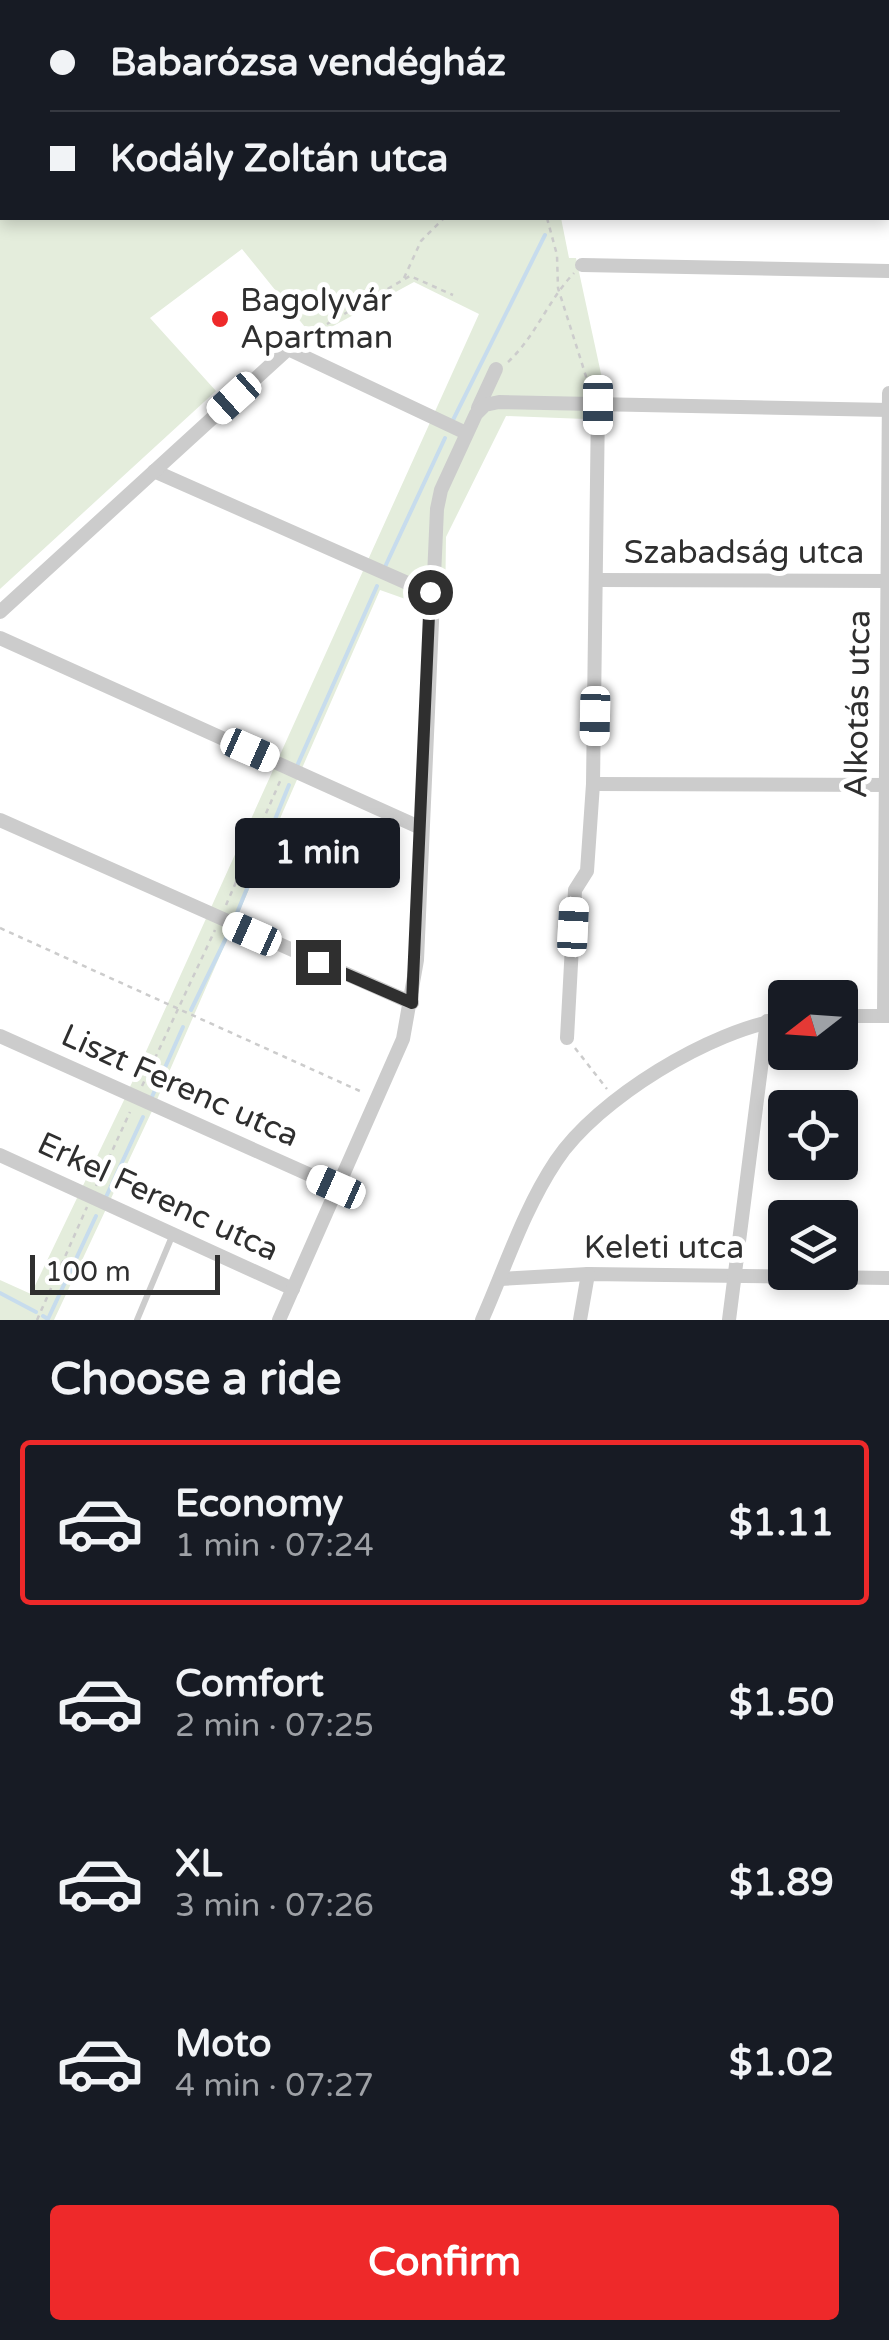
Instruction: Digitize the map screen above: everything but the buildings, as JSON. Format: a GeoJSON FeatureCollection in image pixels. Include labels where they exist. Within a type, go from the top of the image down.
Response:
{"type":"FeatureCollection","features":[{"type":"Feature","properties":{"kind":"street"},"geometry":{"type":"LineString","coordinates":[[582,265],[889,272]]}},
{"type":"Feature","properties":{"kind":"street"},"geometry":{"type":"LineString","coordinates":[[0,612],[288,349],[466,433]]}},
{"type":"Feature","properties":{"kind":"street"},"geometry":{"type":"LineString","coordinates":[[279,1320],[403,1039],[412,1003],[430,592],[438,499],[494,373]]}},
{"type":"Feature","properties":{"kind":"street","name":"Alkotás utca"},"geometry":{"type":"LineString","coordinates":[[886,1016],[889,393]]}},
{"type":"Feature","properties":{"kind":"street"},"geometry":{"type":"LineString","coordinates":[[476,414],[485,405],[499,402],[889,410]]}},
{"type":"Feature","properties":{"kind":"street"},"geometry":{"type":"LineString","coordinates":[[567,1038],[575,890],[587,871],[593,784],[598,580],[596,405]]}},
{"type":"Feature","properties":{"kind":"street"},"geometry":{"type":"LineString","coordinates":[[154,471],[430,592]]}},
{"type":"Feature","properties":{"kind":"street","name":"Szabadság utca"},"geometry":{"type":"LineString","coordinates":[[598,580],[888,581]]}},
{"type":"Feature","properties":{"kind":"street"},"geometry":{"type":"LineString","coordinates":[[0,638],[422,828]]}},
{"type":"Feature","properties":{"kind":"street"},"geometry":{"type":"LineString","coordinates":[[593,784],[887,785]]}},
{"type":"Feature","properties":{"kind":"street"},"geometry":{"type":"LineString","coordinates":[[0,820],[412,1003]]}},
{"type":"Feature","properties":{"kind":"street"},"geometry":{"type":"LineString","coordinates":[[858,1016],[886,1016]]}},
{"type":"Feature","properties":{"kind":"street"},"geometry":{"type":"LineString","coordinates":[[482,1320],[558,1158],[584,1129],[703,1044],[767,1021],[729,1320]]}},
{"type":"Feature","properties":{"kind":"street","name":"Liszt Ferenc utca"},"geometry":{"type":"LineString","coordinates":[[0,1036],[336,1187]]}},
{"type":"Feature","properties":{"kind":"street","name":"Erkel Ferenc utca"},"geometry":{"type":"LineString","coordinates":[[0,1155],[293,1289]]}},
{"type":"Feature","properties":{"kind":"street"},"geometry":{"type":"LineString","coordinates":[[580,1320],[588,1274]]}},
{"type":"Feature","properties":{"kind":"street","name":"Keleti utca"},"geometry":{"type":"LineString","coordinates":[[500,1280],[588,1274],[889,1278]]}},
{"type":"Feature","properties":{"kind":"lane"},"geometry":{"type":"LineString","coordinates":[[138,1320],[173,1234]]}},
{"type":"Feature","properties":{"kind":"path"},"geometry":{"type":"LineString","coordinates":[[404,279],[421,241],[442,220]]}},
{"type":"Feature","properties":{"kind":"path"},"geometry":{"type":"LineString","coordinates":[[547,220],[557,256],[558,288],[596,405]]}},
{"type":"Feature","properties":{"kind":"path"},"geometry":{"type":"LineString","coordinates":[[494,373],[529,341],[558,288],[582,265]]}},
{"type":"Feature","properties":{"kind":"path"},"geometry":{"type":"LineString","coordinates":[[288,349],[410,276],[453,295]]}},
{"type":"Feature","properties":{"kind":"path"},"geometry":{"type":"LineString","coordinates":[[36,1320],[286,766]]}},
{"type":"Feature","properties":{"kind":"path"},"geometry":{"type":"LineString","coordinates":[[0,928],[378,1098]]}},
{"type":"Feature","properties":{"kind":"path"},"geometry":{"type":"LineString","coordinates":[[567,1038],[617,1102]]}},
{"type":"Feature","properties":{"kind":"green space"},"geometry":{"type":"Polygon","coordinates":[[[0,220],[561,220],[569,258],[576,258],[611,420],[506,416],[446,537],[445,613],[380,590],[152,1111],[54,1320],[0,1320],[0,1280],[31,1294],[125,1098],[479,314],[414,282],[313,337],[242,249],[150,318],[216,391],[0,589],[0,220]]]}},
{"type":"Feature","properties":{"kind":"waterway"},"geometry":{"type":"LineString","coordinates":[[453,420],[545,235]]}},
{"type":"Feature","properties":{"kind":"waterway"},"geometry":{"type":"LineString","coordinates":[[384,569],[445,438]]}},
{"type":"Feature","properties":{"kind":"waterway"},"geometry":{"type":"LineString","coordinates":[[297,766],[377,586]]}},
{"type":"Feature","properties":{"kind":"waterway"},"geometry":{"type":"LineString","coordinates":[[237,913],[289,785]]}},
{"type":"Feature","properties":{"kind":"waterway"},"geometry":{"type":"LineString","coordinates":[[191,1010],[229,932]]}},
{"type":"Feature","properties":{"kind":"waterway"},"geometry":{"type":"LineString","coordinates":[[151,1099],[183,1027]]}},
{"type":"Feature","properties":{"kind":"waterway"},"geometry":{"type":"LineString","coordinates":[[106,1197],[143,1117]]}},
{"type":"Feature","properties":{"kind":"waterway"},"geometry":{"type":"LineString","coordinates":[[43,1316],[48,1319],[96,1216]]}},
{"type":"Feature","properties":{"kind":"waterway"},"geometry":{"type":"LineString","coordinates":[[0,1293],[36,1312]]}},
{"type":"Feature","properties":{"kind":"place","name":"Bagolyvár Apartman"},"geometry":{"type":"Point","coordinates":[220,319]}},
{"type":"Feature","properties":{"kind":"route"},"geometry":{"type":"LineString","coordinates":[[318,962],[412,1003],[430,592]]}}]}
